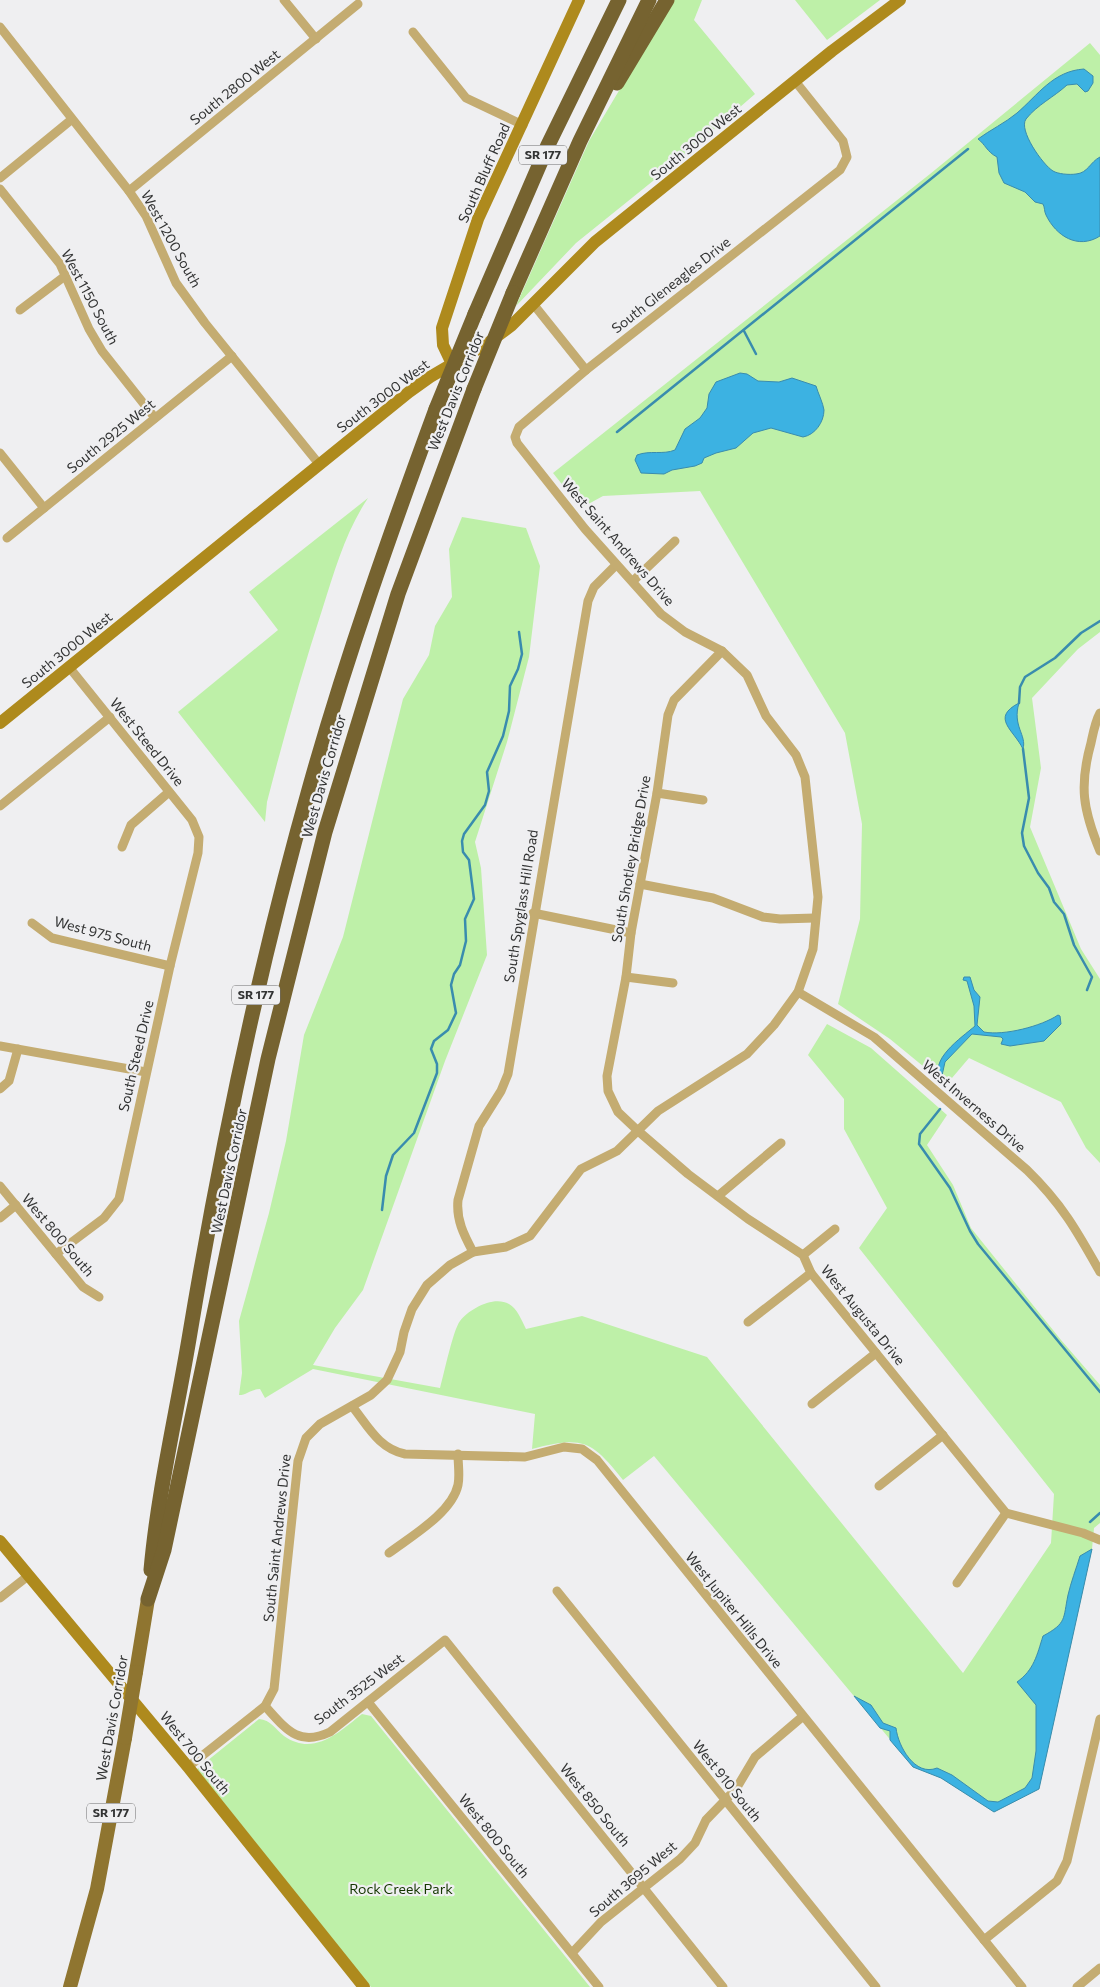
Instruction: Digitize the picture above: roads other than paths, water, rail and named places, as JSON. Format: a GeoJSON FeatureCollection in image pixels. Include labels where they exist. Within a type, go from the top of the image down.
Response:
{"type":"FeatureCollection","features":[{"type":"Feature","properties":{"kind":"highway"},"geometry":{"type":"LineString","coordinates":[[558,124],[568,90],[612,0]]}},
{"type":"Feature","properties":{"kind":"highway","name":"West Davis Corridor"},"geometry":{"type":"LineString","coordinates":[[148,1599],[160,1503],[213,1195],[250,1019],[293,847],[332,712],[374,582],[436,409],[474,314],[558,124],[619,0]]}},
{"type":"Feature","properties":{"kind":"highway","name":"West Davis Corridor"},"geometry":{"type":"LineString","coordinates":[[148,1599],[164,1550],[281,1003],[341,772],[398,594],[474,389],[513,293],[580,141],[649,0]]}},
{"type":"Feature","properties":{"kind":"highway"},"geometry":{"type":"LineString","coordinates":[[580,141],[667,0]]}},
{"type":"Feature","properties":{"kind":"main road","name":"South Bluff Road"},"geometry":{"type":"LineString","coordinates":[[452,364],[442,339],[444,323],[478,219],[579,0]]}},
{"type":"Feature","properties":{"kind":"main road","name":"South 3000 West"},"geometry":{"type":"LineString","coordinates":[[0,723],[420,384],[500,335],[534,305],[567,268],[595,242],[795,81],[900,0]]}},
{"type":"Feature","properties":{"kind":"main road","name":"West 700 South"},"geometry":{"type":"LineString","coordinates":[[0,1541],[188,1767],[364,1987]]}},
{"type":"Feature","properties":{"kind":"main road","name":"West Davis Corridor"},"geometry":{"type":"LineString","coordinates":[[70,1987],[97,1889],[148,1599]]}},
{"type":"Feature","properties":{"kind":"street"},"geometry":{"type":"LineString","coordinates":[[284,0],[316,39]]}},
{"type":"Feature","properties":{"kind":"street","name":"South 2800 West"},"geometry":{"type":"LineString","coordinates":[[129,191],[358,4]]}},
{"type":"Feature","properties":{"kind":"street","name":"West 1200 South"},"geometry":{"type":"LineString","coordinates":[[0,27],[71,120],[129,191],[146,216],[176,283],[319,464]]}},
{"type":"Feature","properties":{"kind":"street"},"geometry":{"type":"LineString","coordinates":[[413,32],[466,98],[523,125]]}},
{"type":"Feature","properties":{"kind":"street","name":"South Gleneagles Drive"},"geometry":{"type":"LineString","coordinates":[[515,437],[519,427],[586,370],[840,170],[847,157],[842,141],[795,81]]}},
{"type":"Feature","properties":{"kind":"street"},"geometry":{"type":"LineString","coordinates":[[0,178],[71,120]]}},
{"type":"Feature","properties":{"kind":"street","name":"West 1150 South"},"geometry":{"type":"LineString","coordinates":[[0,189],[60,264],[89,329],[102,351],[155,418]]}},
{"type":"Feature","properties":{"kind":"street"},"geometry":{"type":"LineString","coordinates":[[20,310],[65,276]]}},
{"type":"Feature","properties":{"kind":"street"},"geometry":{"type":"LineString","coordinates":[[534,305],[586,370]]}},
{"type":"Feature","properties":{"kind":"street","name":"South 2925 West"},"geometry":{"type":"LineString","coordinates":[[7,538],[232,356]]}},
{"type":"Feature","properties":{"kind":"street","name":"West Saint Andrews Drive"},"geometry":{"type":"LineString","coordinates":[[515,437],[520,447],[570,511],[661,614],[685,632],[722,651],[747,676],[766,716],[796,755],[805,777],[818,897],[815,918]]}},
{"type":"Feature","properties":{"kind":"street"},"geometry":{"type":"LineString","coordinates":[[0,454],[44,508]]}},
{"type":"Feature","properties":{"kind":"street"},"geometry":{"type":"LineString","coordinates":[[633,581],[675,541]]}},
{"type":"Feature","properties":{"kind":"street","name":"South Spyglass Hill Road"},"geometry":{"type":"LineString","coordinates":[[473,1252],[463,1233],[457,1212],[458,1200],[479,1126],[501,1091],[508,1074],[533,913],[588,601],[594,586],[616,565]]}},
{"type":"Feature","properties":{"kind":"street","name":"South Shotley Bridge Drive"},"geometry":{"type":"LineString","coordinates":[[637,1130],[618,1112],[608,1091],[607,1076],[626,977],[631,933],[657,793],[668,714],[674,700],[722,651]]}},
{"type":"Feature","properties":{"kind":"street","name":"West Steed Drive"},"geometry":{"type":"LineString","coordinates":[[69,667],[192,820],[199,837]]}},
{"type":"Feature","properties":{"kind":"street"},"geometry":{"type":"LineString","coordinates":[[1100,713],[1084,769],[1085,809],[1100,851]]}},
{"type":"Feature","properties":{"kind":"street"},"geometry":{"type":"LineString","coordinates":[[0,806],[110,717]]}},
{"type":"Feature","properties":{"kind":"street"},"geometry":{"type":"LineString","coordinates":[[122,847],[131,825],[170,792]]}},
{"type":"Feature","properties":{"kind":"street"},"geometry":{"type":"LineString","coordinates":[[657,793],[703,800]]}},
{"type":"Feature","properties":{"kind":"street","name":"South Steed Drive"},"geometry":{"type":"LineString","coordinates":[[56,1254],[104,1218],[119,1199],[170,966],[198,853],[199,837]]}},
{"type":"Feature","properties":{"kind":"street"},"geometry":{"type":"LineString","coordinates":[[640,884],[713,898],[763,917],[780,919],[815,918]]}},
{"type":"Feature","properties":{"kind":"street"},"geometry":{"type":"LineString","coordinates":[[533,913],[631,933]]}},
{"type":"Feature","properties":{"kind":"street","name":"South Saint Andrews Drive"},"geometry":{"type":"LineString","coordinates":[[188,1767],[265,1706],[274,1689],[298,1461],[306,1438],[320,1424],[376,1391],[391,1374],[400,1352],[404,1332],[412,1309],[427,1285],[450,1265],[473,1252],[506,1247],[530,1236],[581,1169],[617,1151],[658,1111],[747,1054],[774,1025],[798,992],[812,949],[815,918]]}},
{"type":"Feature","properties":{"kind":"street","name":"West 975 South"},"geometry":{"type":"LineString","coordinates":[[32,924],[52,938],[170,966]]}},
{"type":"Feature","properties":{"kind":"street"},"geometry":{"type":"LineString","coordinates":[[626,977],[673,983]]}},
{"type":"Feature","properties":{"kind":"street","name":"West Inverness Drive"},"geometry":{"type":"LineString","coordinates":[[798,992],[874,1037],[1027,1170],[1052,1194],[1068,1216],[1100,1272]]}},
{"type":"Feature","properties":{"kind":"street"},"geometry":{"type":"LineString","coordinates":[[0,1046],[146,1072]]}},
{"type":"Feature","properties":{"kind":"street"},"geometry":{"type":"LineString","coordinates":[[0,1088],[9,1081],[18,1049]]}},
{"type":"Feature","properties":{"kind":"street"},"geometry":{"type":"LineString","coordinates":[[637,1130],[688,1174],[803,1255],[835,1229]]}},
{"type":"Feature","properties":{"kind":"street"},"geometry":{"type":"LineString","coordinates":[[718,1196],[781,1143]]}},
{"type":"Feature","properties":{"kind":"street","name":"West 800 South"},"geometry":{"type":"LineString","coordinates":[[0,1186],[83,1287],[100,1297]]}},
{"type":"Feature","properties":{"kind":"street"},"geometry":{"type":"LineString","coordinates":[[0,1218],[16,1205]]}},
{"type":"Feature","properties":{"kind":"street","name":"West Augusta Drive"},"geometry":{"type":"LineString","coordinates":[[803,1255],[811,1273],[1006,1513]]}},
{"type":"Feature","properties":{"kind":"street"},"geometry":{"type":"LineString","coordinates":[[748,1322],[811,1273]]}},
{"type":"Feature","properties":{"kind":"street"},"geometry":{"type":"LineString","coordinates":[[812,1404],[876,1353]]}},
{"type":"Feature","properties":{"kind":"street","name":"West Jupiter Hills Drive"},"geometry":{"type":"LineString","coordinates":[[352,1406],[391,1452],[525,1457],[564,1447],[582,1449],[597,1460],[802,1717],[1022,1987]]}},
{"type":"Feature","properties":{"kind":"street"},"geometry":{"type":"LineString","coordinates":[[879,1486],[942,1435]]}},
{"type":"Feature","properties":{"kind":"street"},"geometry":{"type":"LineString","coordinates":[[389,1553],[445,1510],[453,1498],[458,1485],[458,1454]]}},
{"type":"Feature","properties":{"kind":"street"},"geometry":{"type":"LineString","coordinates":[[957,1583],[1006,1513],[1075,1530],[1100,1540]]}},
{"type":"Feature","properties":{"kind":"street"},"geometry":{"type":"LineString","coordinates":[[0,1598],[28,1576]]}},
{"type":"Feature","properties":{"kind":"street","name":"West 910 South"},"geometry":{"type":"LineString","coordinates":[[557,1591],[876,1987]]}},
{"type":"Feature","properties":{"kind":"street","name":"South 3525 West"},"geometry":{"type":"LineString","coordinates":[[265,1706],[285,1728],[296,1736],[307,1739],[319,1737],[330,1732],[445,1640]]}},
{"type":"Feature","properties":{"kind":"street","name":"West 850 South"},"geometry":{"type":"LineString","coordinates":[[445,1640],[724,1987]]}},
{"type":"Feature","properties":{"kind":"street","name":"West 800 South"},"geometry":{"type":"LineString","coordinates":[[368,1702],[600,1987]]}},
{"type":"Feature","properties":{"kind":"street","name":"South 3695 West"},"geometry":{"type":"LineString","coordinates":[[572,1953],[601,1922],[680,1859],[695,1843],[706,1820],[736,1789],[755,1757],[802,1717]]}},
{"type":"Feature","properties":{"kind":"street"},"geometry":{"type":"LineString","coordinates":[[984,1940],[1057,1881],[1067,1861],[1098,1735],[1100,1719]]}},
{"type":"Feature","properties":{"kind":"street"},"geometry":{"type":"LineString","coordinates":[[1077,1987],[1100,1968]]}},
{"type":"Feature","properties":{"kind":"water"},"geometry":{"type":"Polygon","coordinates":[[[1084,69],[1093,76],[1093,83],[1088,91],[1085,92],[1077,84],[1067,85],[1035,109],[1024,124],[1028,139],[1033,147],[1043,162],[1055,172],[1061,174],[1080,173],[1100,157],[1100,236],[1084,242],[1068,239],[1062,235],[1050,223],[1045,214],[1043,204],[1035,202],[1025,192],[1004,183],[999,173],[997,157],[978,139],[1012,117],[1055,79],[1063,74],[1084,69]]]}},
{"type":"Feature","properties":{"kind":"water"},"geometry":{"type":"Polygon","coordinates":[[[740,373],[747,374],[758,381],[779,382],[792,378],[816,386],[824,410],[824,415],[818,427],[811,434],[803,437],[771,428],[753,433],[736,448],[704,458],[702,463],[695,466],[672,470],[664,474],[641,473],[635,460],[637,455],[675,450],[685,429],[700,418],[707,408],[709,394],[716,382],[740,373]]]}},
{"type":"Feature","properties":{"kind":"water"},"geometry":{"type":"Polygon","coordinates":[[[1019,703],[1017,718],[1024,744],[1023,749],[1005,719],[1010,709],[1019,703]]]}},
{"type":"Feature","properties":{"kind":"water"},"geometry":{"type":"Polygon","coordinates":[[[964,977],[970,977],[974,990],[980,997],[977,1025],[984,1032],[1002,1033],[1022,1029],[1042,1023],[1058,1015],[1060,1016],[1061,1024],[1044,1041],[1010,1046],[1001,1044],[1003,1039],[1001,1037],[972,1034],[945,1062],[941,1080],[938,1072],[942,1057],[975,1026],[974,1006],[967,981],[963,980],[964,977]]]}},
{"type":"Feature","properties":{"kind":"water"},"geometry":{"type":"Polygon","coordinates":[[[1092,1549],[1039,1789],[994,1812],[941,1778],[913,1767],[890,1740],[890,1731],[880,1728],[854,1696],[871,1705],[883,1723],[896,1728],[904,1751],[915,1764],[922,1768],[929,1770],[937,1768],[952,1775],[988,1801],[998,1802],[1025,1788],[1032,1778],[1036,1751],[1036,1705],[1017,1682],[1031,1667],[1037,1656],[1043,1636],[1063,1620],[1069,1590],[1080,1556],[1092,1549]]]}},
{"type":"Feature","properties":{"kind":"waterway"},"geometry":{"type":"LineString","coordinates":[[617,432],[968,149]]}},
{"type":"Feature","properties":{"kind":"waterway"},"geometry":{"type":"LineString","coordinates":[[744,331],[756,354]]}},
{"type":"Feature","properties":{"kind":"waterway"},"geometry":{"type":"LineString","coordinates":[[1019,703],[1020,687],[1025,677],[1055,658],[1081,633],[1100,621]]}},
{"type":"Feature","properties":{"kind":"waterway"},"geometry":{"type":"LineString","coordinates":[[382,1210],[386,1176],[393,1155],[414,1133],[437,1073],[437,1064],[431,1049],[434,1041],[448,1030],[456,1013],[451,985],[454,974],[460,965],[466,941],[465,919],[474,899],[469,860],[463,852],[462,841],[464,834],[485,805],[489,791],[487,772],[503,736],[509,711],[510,686],[518,669],[522,654],[519,632]]}},
{"type":"Feature","properties":{"kind":"waterway"},"geometry":{"type":"LineString","coordinates":[[1023,749],[1029,798],[1022,833],[1024,846],[1038,873],[1049,888],[1054,902],[1064,914],[1074,945],[1092,977],[1087,990]]}},
{"type":"Feature","properties":{"kind":"waterway"},"geometry":{"type":"LineString","coordinates":[[940,1109],[920,1134],[919,1144],[950,1188],[978,1244],[1100,1392]]}},
{"type":"Feature","properties":{"kind":"waterway"},"geometry":{"type":"LineString","coordinates":[[1090,1522],[1100,1513]]}},
{"type":"Feature","properties":{"kind":"park label","name":"Rock Creek Park"},"geometry":{"type":"Point","coordinates":[401,1889]}}]}
